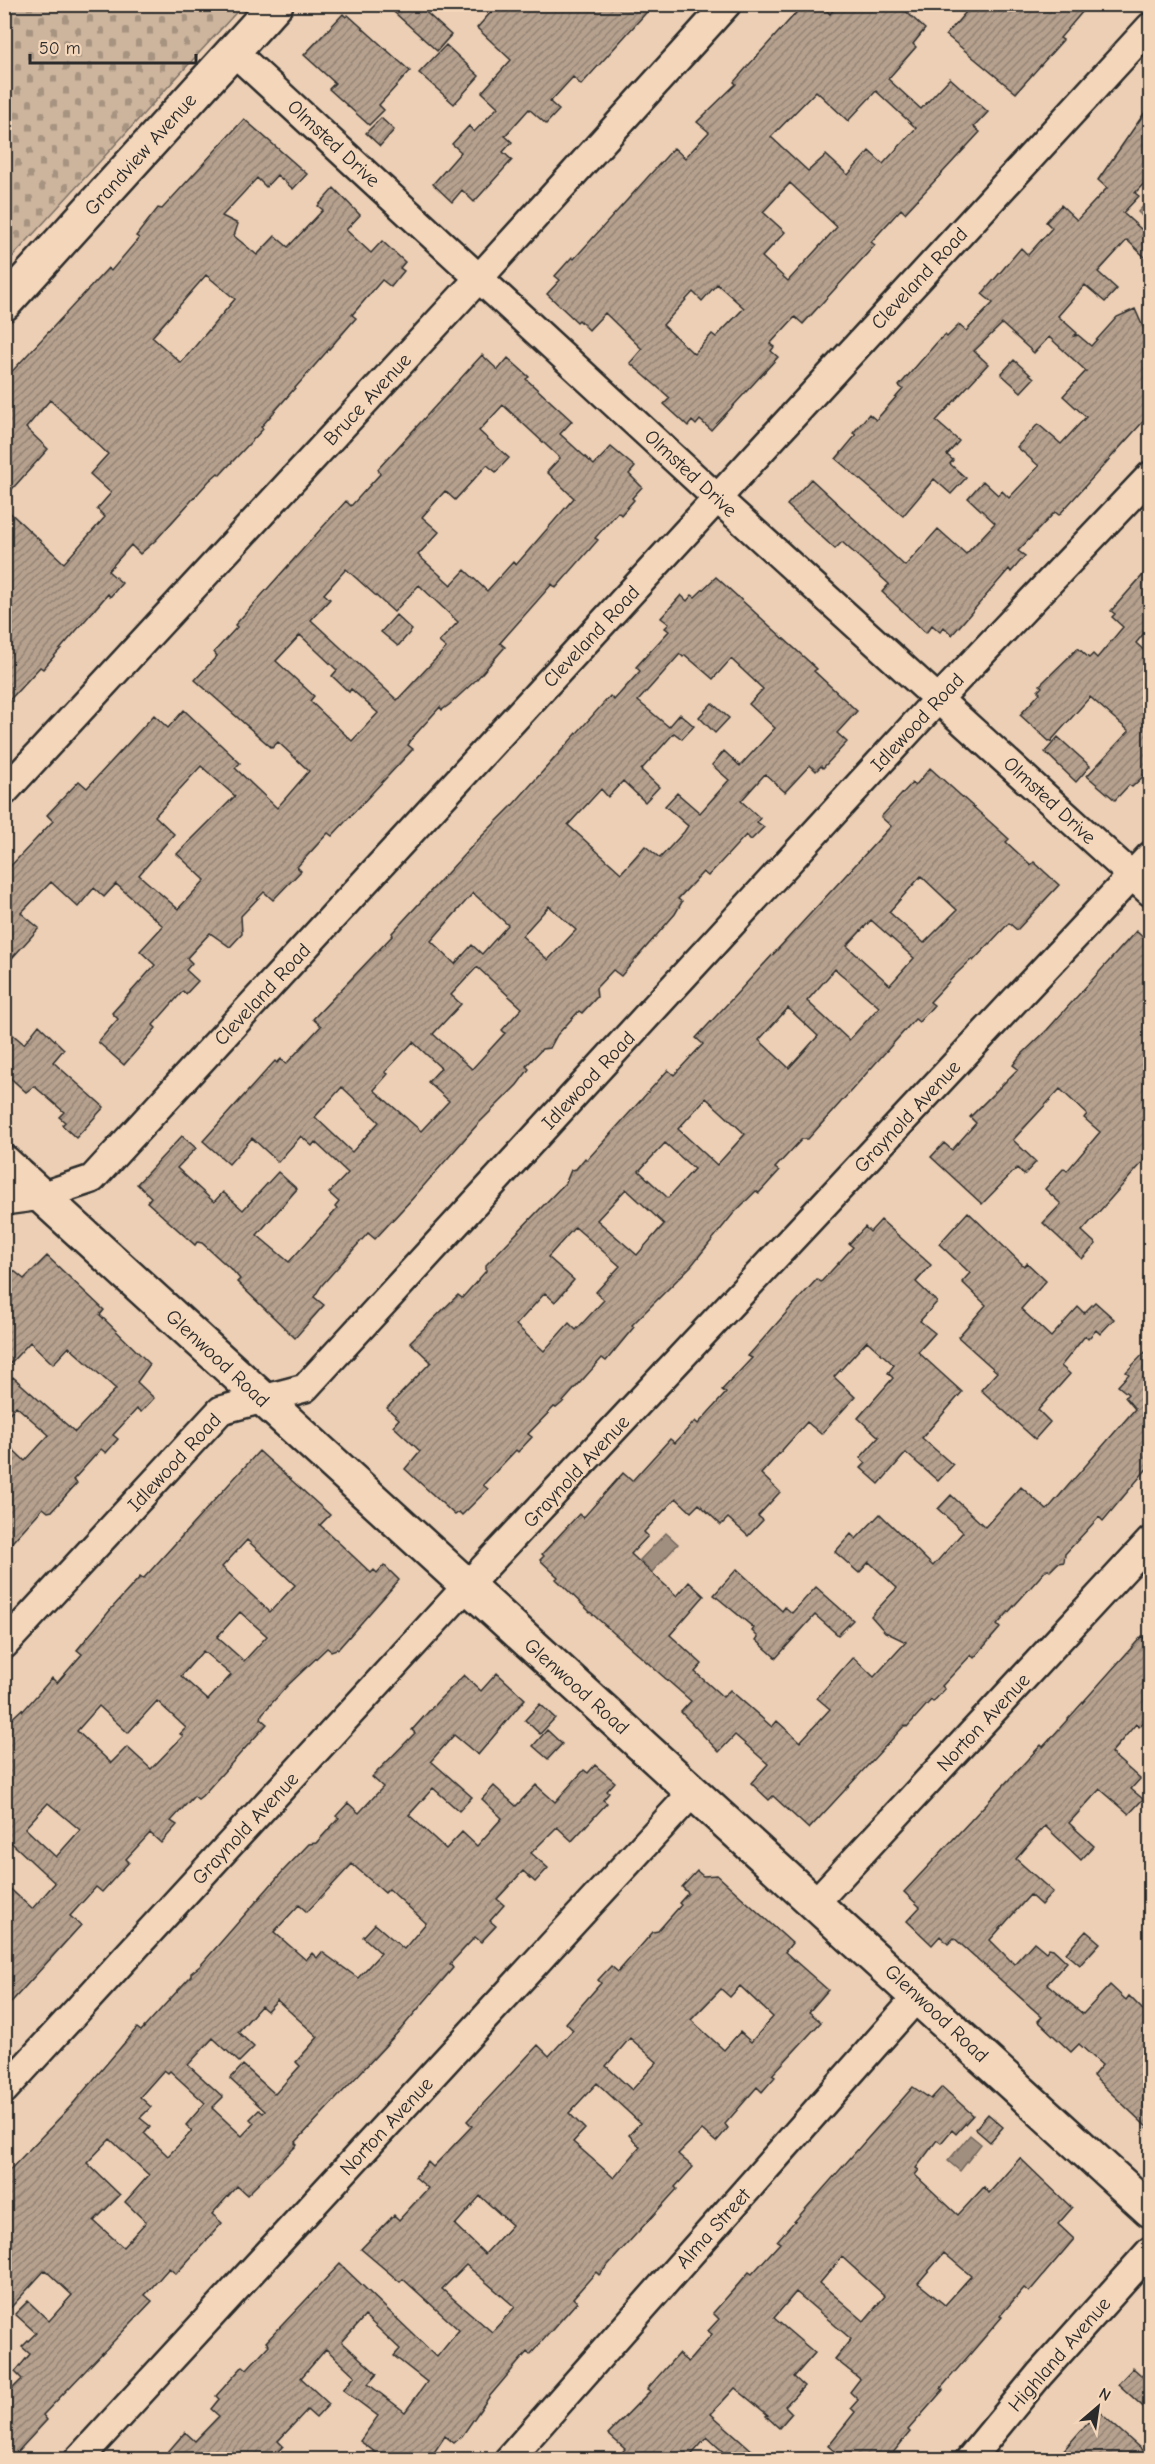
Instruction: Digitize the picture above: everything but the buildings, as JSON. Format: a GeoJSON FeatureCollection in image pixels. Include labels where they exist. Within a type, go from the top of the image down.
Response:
{"type":"FeatureCollection","features":[{"type":"Feature","properties":{"kind":"street","name":"Grandview Avenue"},"geometry":{"type":"LineString","coordinates":[[4,304],[276,4]]}},
{"type":"Feature","properties":{"kind":"street","name":"Bruce Avenue"},"geometry":{"type":"LineString","coordinates":[[4,792],[480,277],[727,4]]}},
{"type":"Feature","properties":{"kind":"street","name":"Cleveland Road"},"geometry":{"type":"LineString","coordinates":[[4,1201],[41,1196],[92,1179],[1150,27]]}},
{"type":"Feature","properties":{"kind":"street","name":"Olmsted Drive"},"geometry":{"type":"LineString","coordinates":[[233,51],[718,499],[1142,884]]}},
{"type":"Feature","properties":{"kind":"street","name":"Idlewood Road"},"geometry":{"type":"LineString","coordinates":[[4,1645],[221,1410],[305,1388],[939,698],[1150,476]]}},
{"type":"Feature","properties":{"kind":"street","name":"Graynold Avenue"},"geometry":{"type":"LineString","coordinates":[[4,2090],[467,1586],[1142,884],[1150,856]]}},
{"type":"Feature","properties":{"kind":"street","name":"Glenwood Road"},"geometry":{"type":"LineString","coordinates":[[4,1162],[1150,2210]]}},
{"type":"Feature","properties":{"kind":"street","name":"Norton Avenue"},"geometry":{"type":"LineString","coordinates":[[815,1903],[1150,1541]]}},
{"type":"Feature","properties":{"kind":"street","name":"Norton Avenue"},"geometry":{"type":"LineString","coordinates":[[78,2460],[693,1792]]}},
{"type":"Feature","properties":{"kind":"street","name":"Alma Street"},"geometry":{"type":"LineString","coordinates":[[511,2459],[918,1996]]}},
{"type":"Feature","properties":{"kind":"street","name":"Highland Avenue"},"geometry":{"type":"LineString","coordinates":[[969,2460],[1040,2375],[1150,2251]]}},
{"type":"Feature","properties":{"kind":"green space"},"geometry":{"type":"Polygon","coordinates":[[[4,5],[243,5],[5,265],[4,5]]]}},
{"type":"Feature","properties":{"kind":"shaded area"},"geometry":{"type":"Polygon","coordinates":[[[1150,199],[1150,220],[1148,222],[1138,212],[1150,199]]]}},
{"type":"Feature","properties":{"kind":"shaded area"},"geometry":{"type":"Polygon","coordinates":[[[666,1533],[678,1544],[652,1572],[640,1560],[666,1533]]]}},
{"type":"Feature","properties":{"kind":"shaded area"},"geometry":{"type":"Polygon","coordinates":[[[970,2135],[981,2144],[960,2171],[948,2161],[970,2135]]]}}]}
